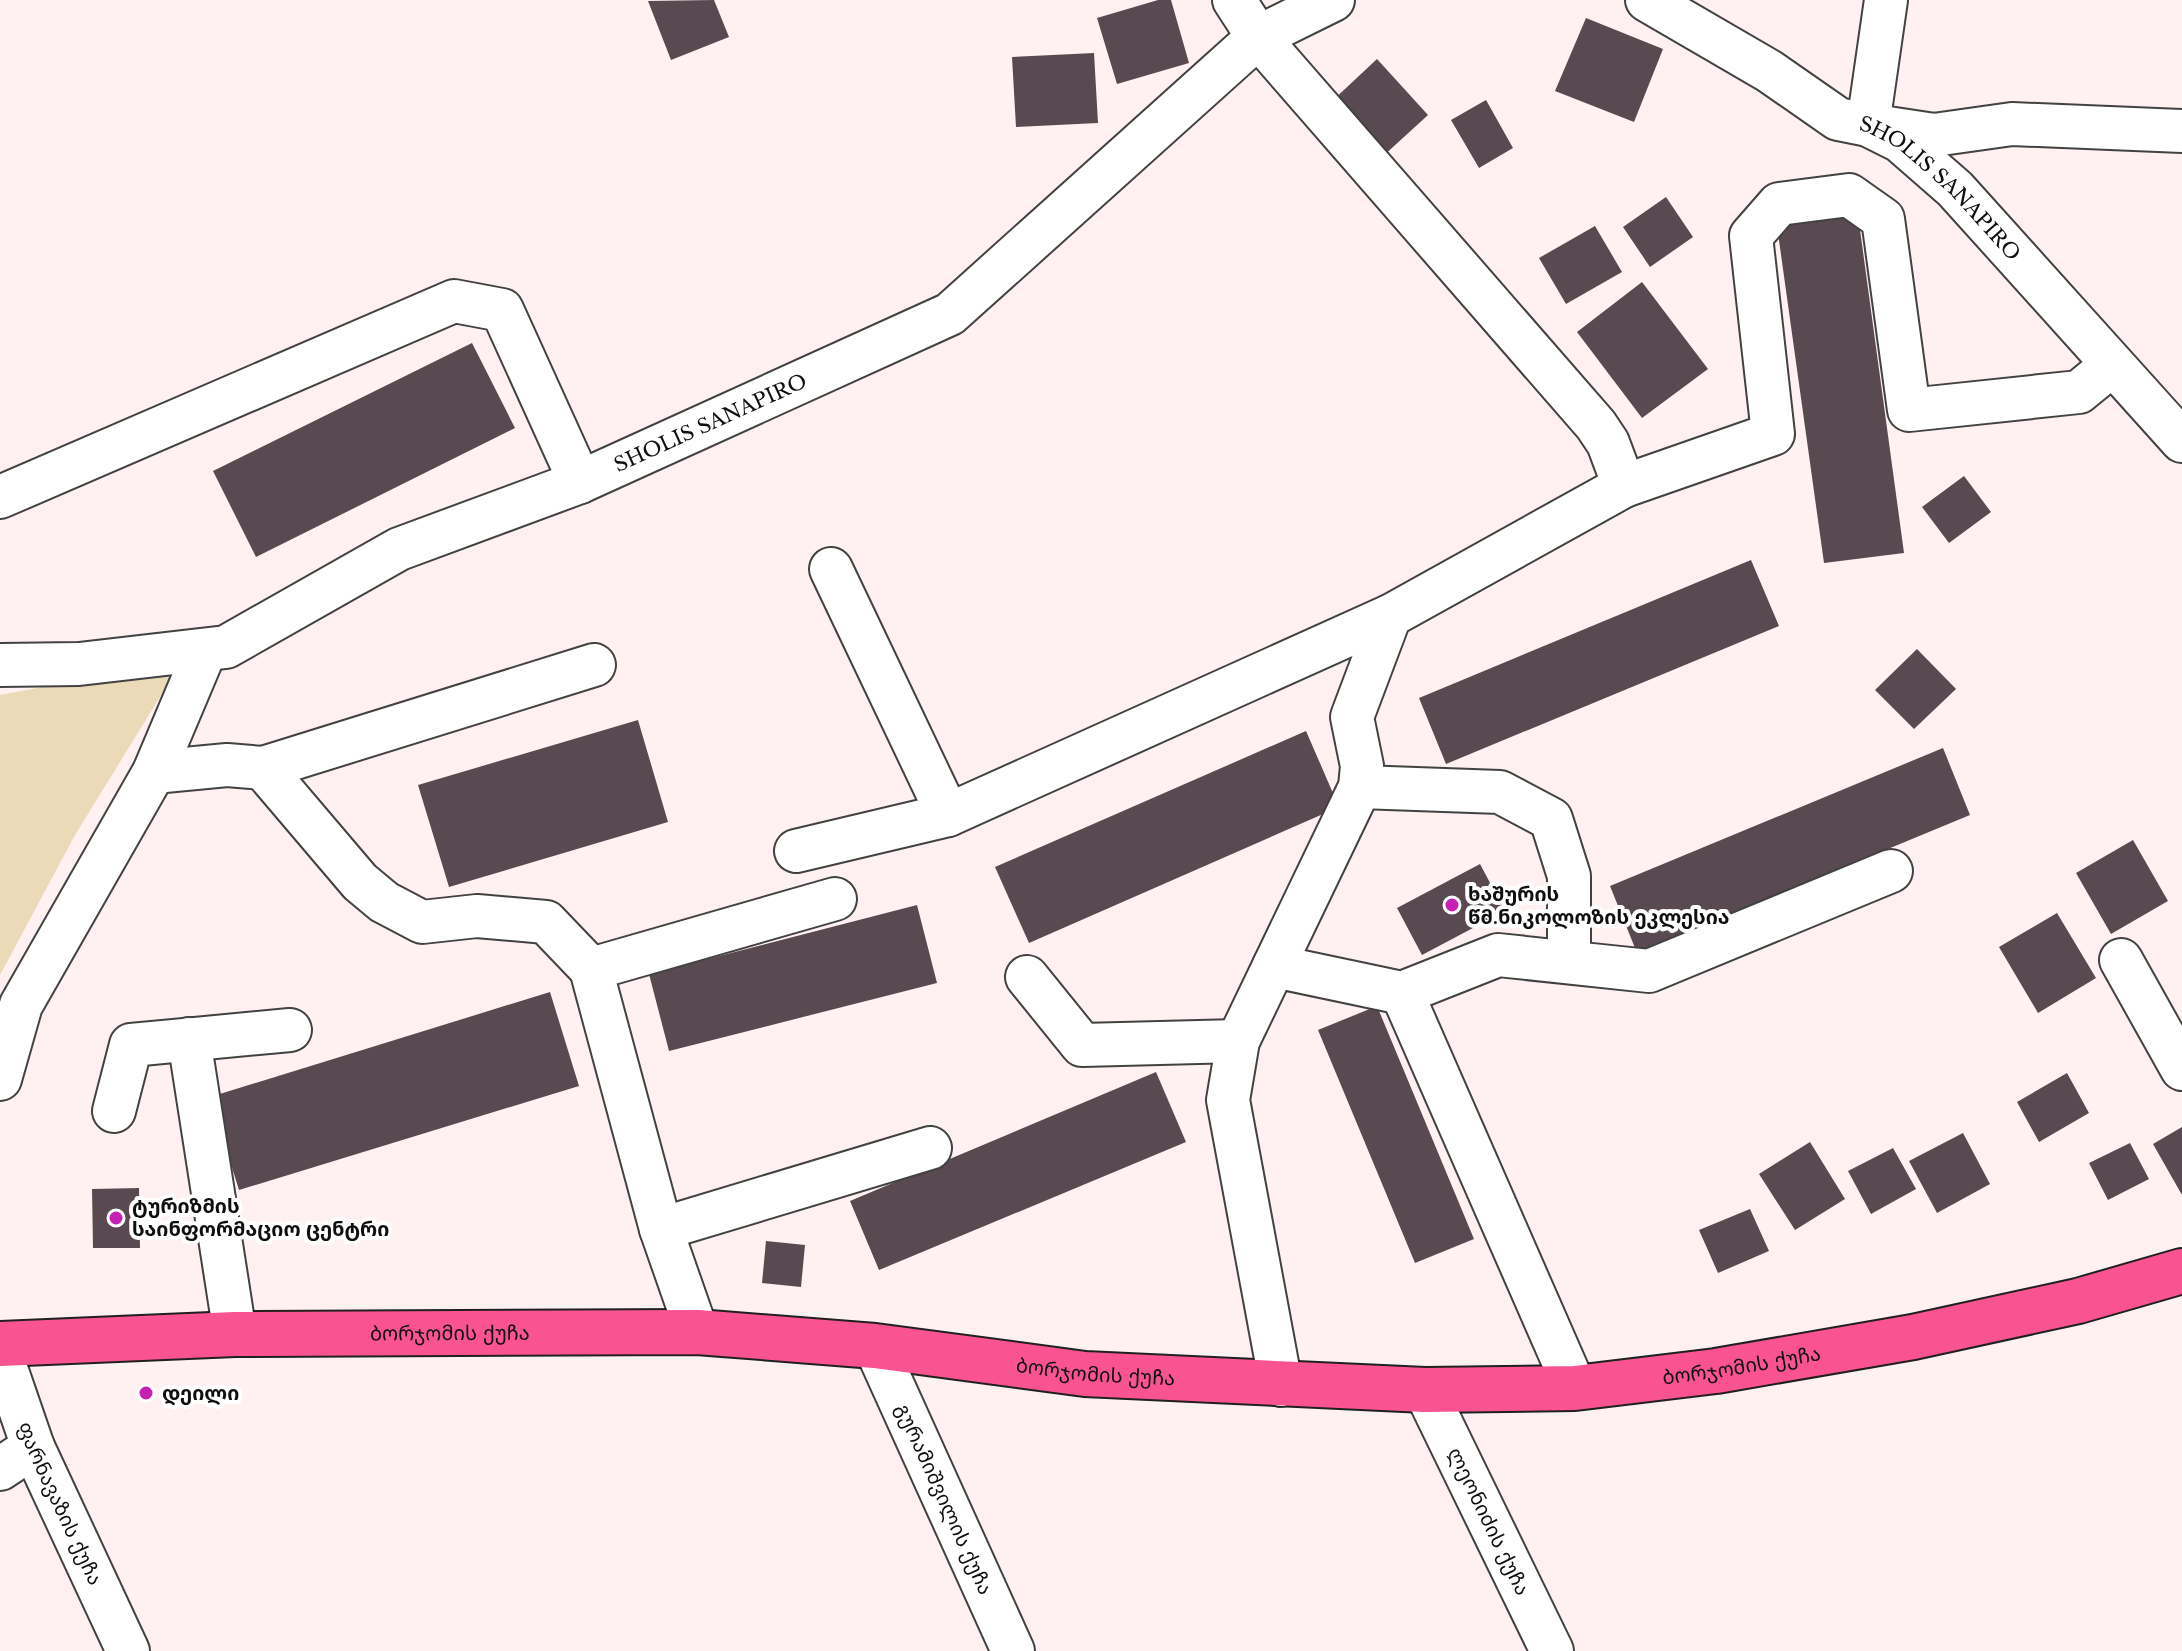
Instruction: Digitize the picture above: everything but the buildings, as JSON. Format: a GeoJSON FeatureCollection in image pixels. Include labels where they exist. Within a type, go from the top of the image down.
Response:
{"type":"FeatureCollection","features":[{"type":"Feature","properties":{"kind":"highway","name":"ბორჯომის ქუჩა"},"geometry":{"type":"LineString","coordinates":[[0,1344],[235,1334],[697,1332],[875,1346],[1085,1374],[1425,1390],[1575,1388],[1716,1371],[1913,1337],[2078,1301],[2182,1271]]}},
{"type":"Feature","properties":{"kind":"street"},"geometry":{"type":"LineString","coordinates":[[1234,0],[1258,37],[1596,425],[1608,443],[1624,486]]}},
{"type":"Feature","properties":{"kind":"street","name":"SHOLIS SANAPIRO"},"geometry":{"type":"LineString","coordinates":[[0,665],[79,664],[226,647],[399,549],[580,482],[950,314],[1258,37],[1333,0]]}},
{"type":"Feature","properties":{"kind":"street","name":"SHOLIS SANAPIRO"},"geometry":{"type":"LineString","coordinates":[[1647,0],[1769,71],[1838,119],[1868,125],[1900,141],[1955,189],[2182,441]]}},
{"type":"Feature","properties":{"kind":"street"},"geometry":{"type":"LineString","coordinates":[[1886,0],[1868,125],[1934,135],[2012,124],[2182,131]]}},
{"type":"Feature","properties":{"kind":"street"},"geometry":{"type":"LineString","coordinates":[[796,851],[948,815],[1390,616],[1624,486],[1773,434],[1751,236],[1779,204],[1849,195],[1883,219],[1909,410],[2079,392],[2112,365]]}},
{"type":"Feature","properties":{"kind":"street"},"geometry":{"type":"LineString","coordinates":[[0,497],[454,301],[502,310],[580,482]]}},
{"type":"Feature","properties":{"kind":"street"},"geometry":{"type":"LineString","coordinates":[[831,569],[948,815]]}},
{"type":"Feature","properties":{"kind":"street"},"geometry":{"type":"LineString","coordinates":[[1281,1385],[1228,1100],[1238,1041],[1360,787],[1362,766],[1352,717],[1390,616]]}},
{"type":"Feature","properties":{"kind":"street"},"geometry":{"type":"LineString","coordinates":[[0,1079],[21,1005],[154,772],[205,651]]}},
{"type":"Feature","properties":{"kind":"street"},"geometry":{"type":"LineString","coordinates":[[154,772],[227,765],[263,768],[594,665]]}},
{"type":"Feature","properties":{"kind":"street"},"geometry":{"type":"LineString","coordinates":[[263,768],[360,882],[384,902],[422,922],[477,916],[546,922],[591,969],[661,1229],[697,1332]]}},
{"type":"Feature","properties":{"kind":"street"},"geometry":{"type":"LineString","coordinates":[[1360,787],[1500,792],[1551,819],[1569,876],[1569,962]]}},
{"type":"Feature","properties":{"kind":"street"},"geometry":{"type":"LineString","coordinates":[[1274,966],[1402,993],[1498,955],[1649,971],[1891,871]]}},
{"type":"Feature","properties":{"kind":"street"},"geometry":{"type":"LineString","coordinates":[[591,969],[835,899]]}},
{"type":"Feature","properties":{"kind":"street"},"geometry":{"type":"LineString","coordinates":[[2121,960],[2182,1069]]}},
{"type":"Feature","properties":{"kind":"street"},"geometry":{"type":"LineString","coordinates":[[1027,977],[1082,1045],[1238,1041]]}},
{"type":"Feature","properties":{"kind":"street"},"geometry":{"type":"LineString","coordinates":[[1402,993],[1575,1388]]}},
{"type":"Feature","properties":{"kind":"street"},"geometry":{"type":"LineString","coordinates":[[114,1111],[131,1045],[290,1030]]}},
{"type":"Feature","properties":{"kind":"street"},"geometry":{"type":"LineString","coordinates":[[189,1039],[235,1334]]}},
{"type":"Feature","properties":{"kind":"street"},"geometry":{"type":"LineString","coordinates":[[661,1229],[930,1148]]}},
{"type":"Feature","properties":{"kind":"street","name":"გურამიშვილის ქუჩა"},"geometry":{"type":"LineString","coordinates":[[875,1346],[1013,1651]]}},
{"type":"Feature","properties":{"kind":"street","name":"ფარნავაზის ქუჩა"},"geometry":{"type":"LineString","coordinates":[[0,1351],[16,1458],[128,1651]]}},
{"type":"Feature","properties":{"kind":"street","name":"ლეონიძის ქუჩა"},"geometry":{"type":"LineString","coordinates":[[1425,1390],[1552,1651]]}},
{"type":"Feature","properties":{"kind":"shaded area"},"geometry":{"type":"Polygon","coordinates":[[[182,661],[75,835],[0,975],[0,695],[182,661]]]}},
{"type":"Feature","properties":{"kind":"place","name":"ხაშურის წმ.ნიკოლოზის ეკლესია"},"geometry":{"type":"Point","coordinates":[1452,905]}},
{"type":"Feature","properties":{"kind":"place","name":"ტურიზმის საინფორმაციო ცენტრი"},"geometry":{"type":"Point","coordinates":[116,1218]}},
{"type":"Feature","properties":{"kind":"place","name":"დეილი"},"geometry":{"type":"Point","coordinates":[146,1393]}}]}
